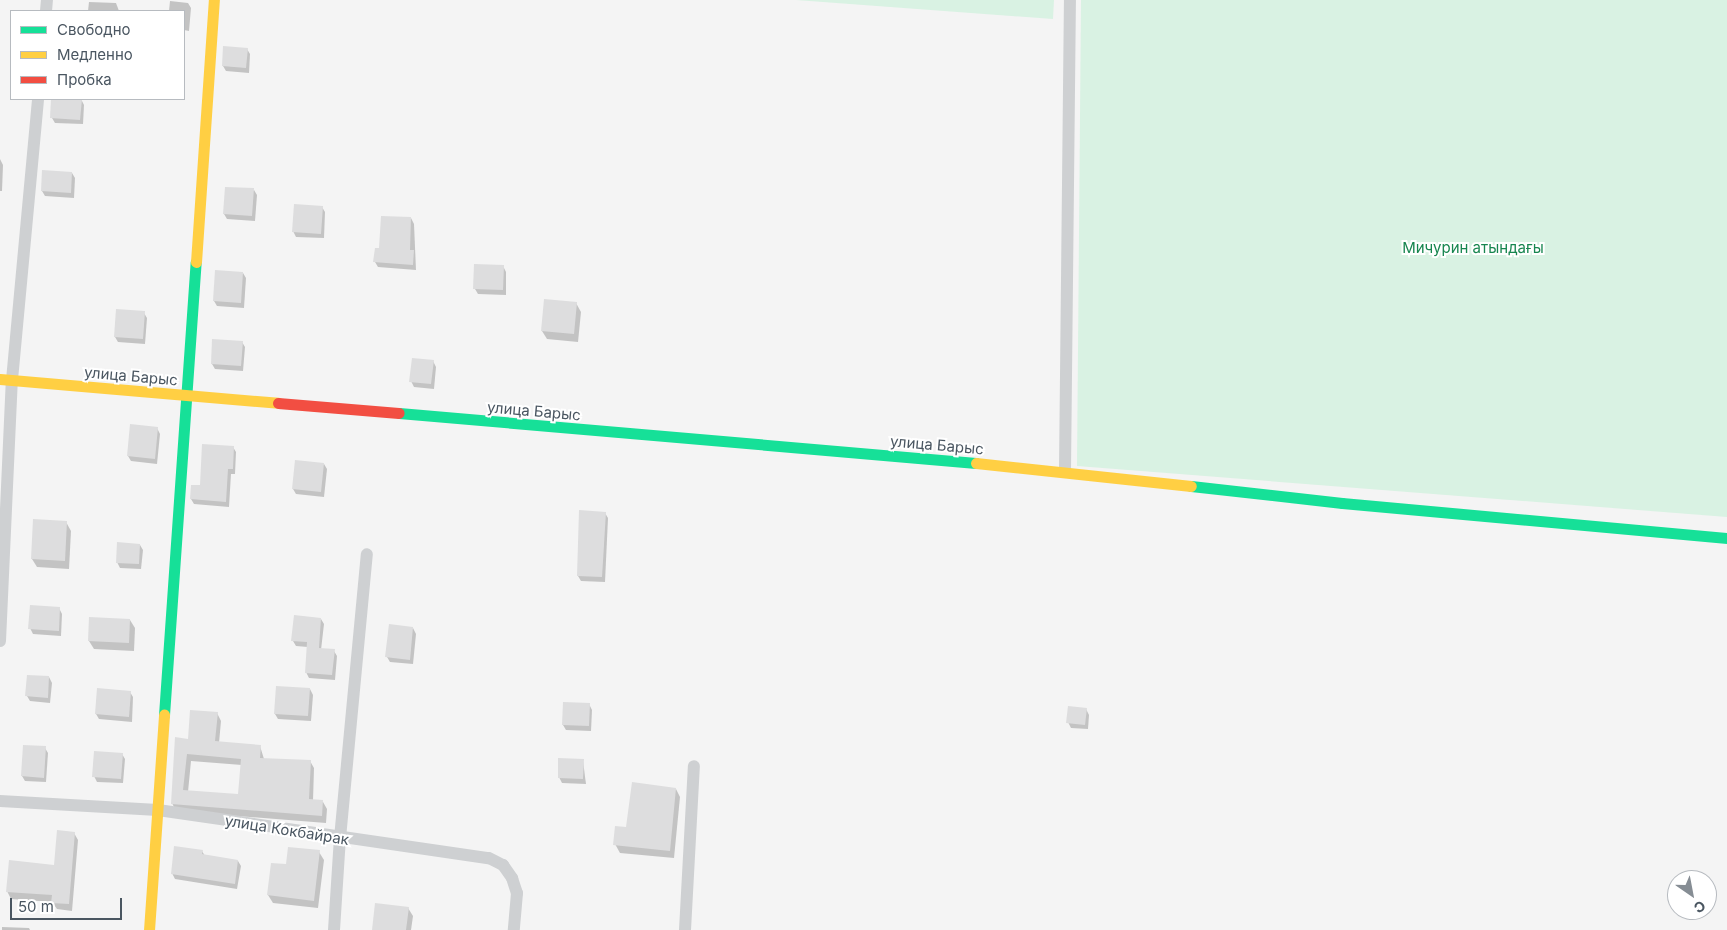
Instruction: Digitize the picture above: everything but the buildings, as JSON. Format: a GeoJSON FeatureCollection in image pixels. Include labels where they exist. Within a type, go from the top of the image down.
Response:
{"type":"FeatureCollection","features":[{"type":"Feature","properties":{"kind":"street"},"geometry":{"type":"LineString","coordinates":[[149,930],[214,0]]}},
{"type":"Feature","properties":{"kind":"street"},"geometry":{"type":"LineString","coordinates":[[1066,471],[1070,0]]}},
{"type":"Feature","properties":{"kind":"street"},"geometry":{"type":"LineString","coordinates":[[0,641],[6,380],[38,100]]}},
{"type":"Feature","properties":{"kind":"street","name":"улица Барыс"},"geometry":{"type":"LineString","coordinates":[[6,380],[1066,471],[1352,504],[1727,538]]}},
{"type":"Feature","properties":{"kind":"street"},"geometry":{"type":"LineString","coordinates":[[334,930],[340,838],[367,554]]}},
{"type":"Feature","properties":{"kind":"street"},"geometry":{"type":"LineString","coordinates":[[685,930],[694,766]]}},
{"type":"Feature","properties":{"kind":"street","name":"улица Кокбайрак"},"geometry":{"type":"LineString","coordinates":[[0,801],[158,810],[340,838],[489,858],[503,866],[512,878],[517,893],[514,930]]}},
{"type":"Feature","properties":{"kind":"green space"},"geometry":{"type":"Polygon","coordinates":[[[796,0],[1054,0],[1053,19],[796,0]]]}},
{"type":"Feature","properties":{"kind":"green space","name":"Мичурин атындағы"},"geometry":{"type":"Polygon","coordinates":[[[1081,0],[1727,0],[1727,517],[1077,466],[1081,0]]]}},
{"type":"Feature","properties":{"kind":"traffic: fast"},"geometry":{"type":"LineString","coordinates":[[164,715],[196,262]]}},
{"type":"Feature","properties":{"kind":"traffic: fast"},"geometry":{"type":"LineString","coordinates":[[399,413],[976,463]]}},
{"type":"Feature","properties":{"kind":"traffic: fast"},"geometry":{"type":"LineString","coordinates":[[1191,486],[1342,503],[1727,538]]}},
{"type":"Feature","properties":{"kind":"traffic: slow"},"geometry":{"type":"LineString","coordinates":[[196,262],[214,0]]}},
{"type":"Feature","properties":{"kind":"traffic: slow"},"geometry":{"type":"LineString","coordinates":[[0,379],[278,403]]}},
{"type":"Feature","properties":{"kind":"traffic: slow"},"geometry":{"type":"LineString","coordinates":[[976,463],[1191,486]]}},
{"type":"Feature","properties":{"kind":"traffic: slow"},"geometry":{"type":"LineString","coordinates":[[149,930],[164,715]]}},
{"type":"Feature","properties":{"kind":"traffic: jam"},"geometry":{"type":"LineString","coordinates":[[278,403],[399,413]]}}]}
